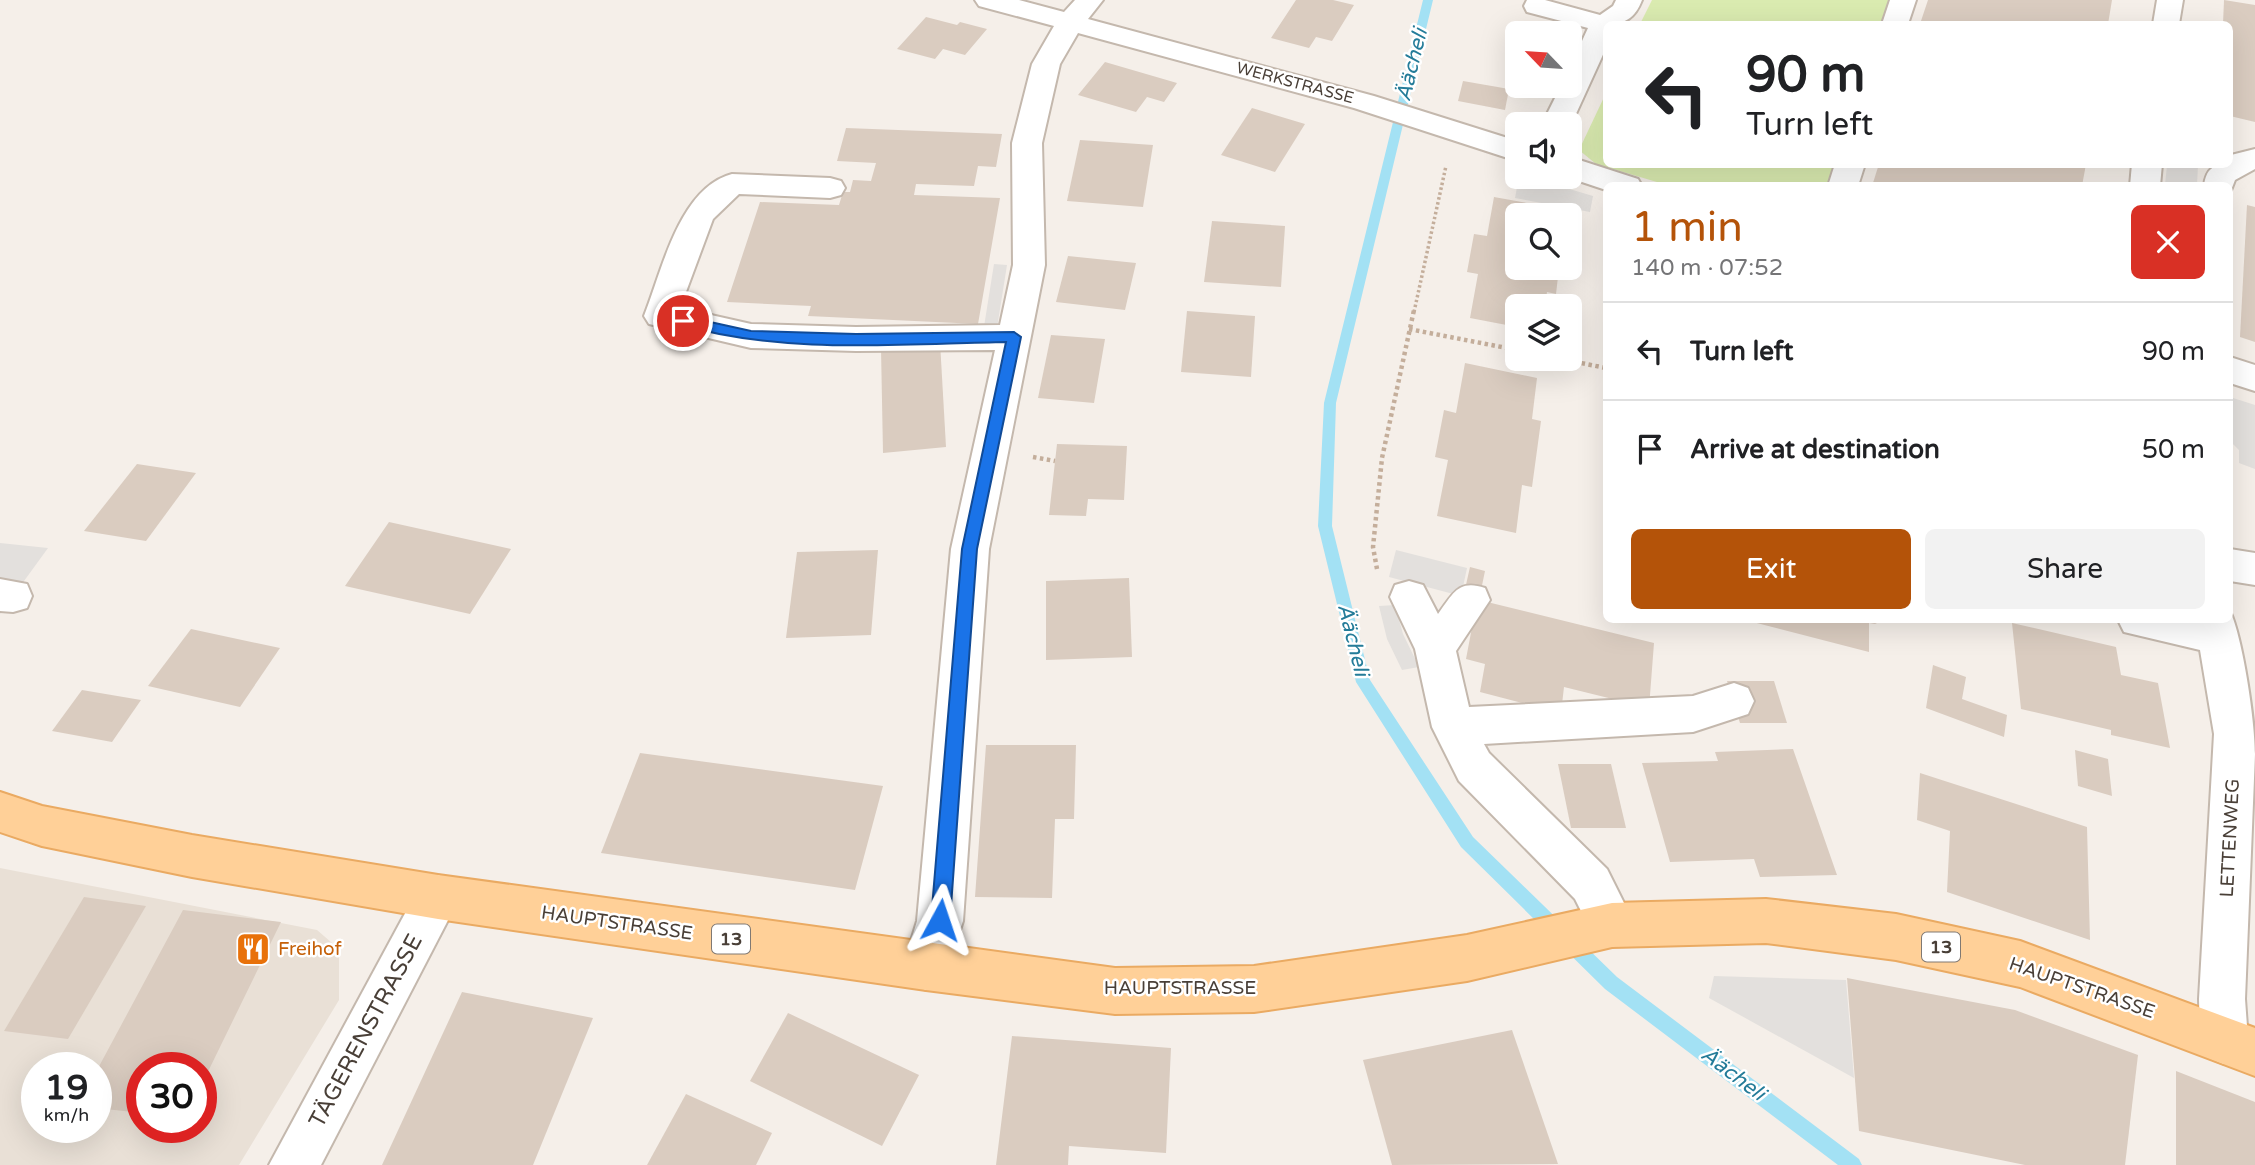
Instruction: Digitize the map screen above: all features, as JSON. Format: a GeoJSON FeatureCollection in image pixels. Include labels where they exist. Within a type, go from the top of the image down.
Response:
{"type":"FeatureCollection","features":[{"type":"Feature","properties":{"kind":"main road","name":"HAUPTSTRASSE"},"geometry":{"type":"LineString","coordinates":[[0,812],[42,826],[192,856],[438,897],[926,967],[1115,991],[1254,989],[1467,958],[1612,925],[1766,921],[1896,937],[2020,964],[2240,1046]]}},
{"type":"Feature","properties":{"kind":"street","name":"WERKSTRASSE"},"geometry":{"type":"LineString","coordinates":[[988,0],[1364,102],[1505,146]]}},
{"type":"Feature","properties":{"kind":"street"},"geometry":{"type":"LineString","coordinates":[[926,967],[940,920],[970,549],[1029,265],[1027,143],[1046,64],[1070,22],[1090,0]]}},
{"type":"Feature","properties":{"kind":"street"},"geometry":{"type":"LineString","coordinates":[[1608,21],[1625,10],[1629,0]]}},
{"type":"Feature","properties":{"kind":"street"},"geometry":{"type":"LineString","coordinates":[[1896,21],[1903,0]]}},
{"type":"Feature","properties":{"kind":"street"},"geometry":{"type":"LineString","coordinates":[[2166,21],[2170,0]]}},
{"type":"Feature","properties":{"kind":"street"},"geometry":{"type":"LineString","coordinates":[[1537,6],[1603,24]]}},
{"type":"Feature","properties":{"kind":"street"},"geometry":{"type":"LineString","coordinates":[[1563,112],[1603,26]]}},
{"type":"Feature","properties":{"kind":"street"},"geometry":{"type":"LineString","coordinates":[[2233,168],[2255,159]]}},
{"type":"Feature","properties":{"kind":"street"},"geometry":{"type":"LineString","coordinates":[[2219,182],[2220,176],[2233,168]]}},
{"type":"Feature","properties":{"kind":"street"},"geometry":{"type":"LineString","coordinates":[[1582,171],[1615,182]]}},
{"type":"Feature","properties":{"kind":"street"},"geometry":{"type":"LineString","coordinates":[[830,188],[732,184],[699,214],[661,316],[751,336],[856,339],[1014,337]]}},
{"type":"Feature","properties":{"kind":"street"},"geometry":{"type":"LineString","coordinates":[[2233,371],[2255,378]]}},
{"type":"Feature","properties":{"kind":"street"},"geometry":{"type":"LineString","coordinates":[[2233,565],[2255,569]]}},
{"type":"Feature","properties":{"kind":"street"},"geometry":{"type":"LineString","coordinates":[[1409,597],[1435,648],[1453,727],[1474,767],[1591,884],[1612,925]]}},
{"type":"Feature","properties":{"kind":"street"},"geometry":{"type":"LineString","coordinates":[[1435,648],[1471,600]]}},
{"type":"Feature","properties":{"kind":"street","name":"LETTENWEG"},"geometry":{"type":"LineString","coordinates":[[2167,623],[2216,628],[2244,717],[2234,783],[2222,999],[2240,1046]]}},
{"type":"Feature","properties":{"kind":"street"},"geometry":{"type":"LineString","coordinates":[[1453,727],[1693,714],[1734,701]]}},
{"type":"Feature","properties":{"kind":"street","name":"TÄGERENSTRASSE"},"geometry":{"type":"LineString","coordinates":[[294,1165],[438,897]]}},
{"type":"Feature","properties":{"kind":"path"},"geometry":{"type":"LineString","coordinates":[[1409,597],[1381,586],[1373,547],[1382,458],[1448,161]]}},
{"type":"Feature","properties":{"kind":"path"},"geometry":{"type":"LineString","coordinates":[[1409,329],[1505,348]]}},
{"type":"Feature","properties":{"kind":"path"},"geometry":{"type":"LineString","coordinates":[[1582,363],[1603,367]]}},
{"type":"Feature","properties":{"kind":"shaded area"},"geometry":{"type":"Polygon","coordinates":[[[2167,168],[2198,168],[2197,182],[2165,182],[2167,168]]]}},
{"type":"Feature","properties":{"kind":"shaded area"},"geometry":{"type":"Polygon","coordinates":[[[1517,189],[1569,189],[1593,196],[1590,212],[1582,211],[1582,203],[1542,203],[1515,198],[1517,189]]]}},
{"type":"Feature","properties":{"kind":"shaded area"},"geometry":{"type":"Polygon","coordinates":[[[994,264],[1007,265],[996,334],[983,333],[994,264]]]}},
{"type":"Feature","properties":{"kind":"shaded area"},"geometry":{"type":"Polygon","coordinates":[[[2233,398],[2255,405],[2255,469],[2239,463],[2239,450],[2233,444],[2233,398]]]}},
{"type":"Feature","properties":{"kind":"shaded area"},"geometry":{"type":"Polygon","coordinates":[[[0,543],[48,548],[0,614],[0,543]]]}},
{"type":"Feature","properties":{"kind":"shaded area"},"geometry":{"type":"Polygon","coordinates":[[[1396,550],[1467,568],[1461,596],[1389,577],[1396,550]]]}},
{"type":"Feature","properties":{"kind":"shaded area"},"geometry":{"type":"Polygon","coordinates":[[[1395,605],[1403,634],[1419,667],[1402,670],[1387,639],[1379,606],[1395,605]]]}},
{"type":"Feature","properties":{"kind":"shaded area"},"geometry":{"type":"Polygon","coordinates":[[[0,868],[317,930],[339,949],[339,1000],[239,1165],[0,1165],[0,868]]]}},
{"type":"Feature","properties":{"kind":"shaded area"},"geometry":{"type":"Polygon","coordinates":[[[1714,976],[1846,980],[1854,1078],[1709,998],[1714,976]]]}},
{"type":"Feature","properties":{"kind":"green space"},"geometry":{"type":"Polygon","coordinates":[[[1652,0],[1889,0],[1882,21],[1642,21],[1652,0]]]}},
{"type":"Feature","properties":{"kind":"green space"},"geometry":{"type":"Polygon","coordinates":[[[1603,99],[1603,166],[1582,152],[1582,144],[1603,99]]]}},
{"type":"Feature","properties":{"kind":"green space"},"geometry":{"type":"Polygon","coordinates":[[[1610,168],[1837,168],[1832,182],[1657,182],[1610,168]]]}},
{"type":"Feature","properties":{"kind":"building"},"geometry":{"type":"Polygon","coordinates":[[[1296,0],[1333,0],[1354,5],[1332,41],[1316,37],[1309,48],[1271,38],[1296,0]]]}},
{"type":"Feature","properties":{"kind":"building"},"geometry":{"type":"Polygon","coordinates":[[[1928,0],[2112,0],[2108,21],[1921,21],[1928,0]]]}},
{"type":"Feature","properties":{"kind":"building"},"geometry":{"type":"Polygon","coordinates":[[[2224,0],[2255,5],[2255,122],[2233,117],[2233,21],[2223,21],[2224,0]]]}},
{"type":"Feature","properties":{"kind":"building"},"geometry":{"type":"Polygon","coordinates":[[[926,17],[987,29],[965,55],[943,49],[935,59],[897,49],[926,17]]]}},
{"type":"Feature","properties":{"kind":"building"},"geometry":{"type":"Polygon","coordinates":[[[1105,62],[1177,83],[1164,102],[1147,97],[1136,112],[1078,95],[1105,62]]]}},
{"type":"Feature","properties":{"kind":"building"},"geometry":{"type":"Polygon","coordinates":[[[1463,81],[1505,88],[1505,98],[1507,98],[1505,110],[1458,101],[1463,81]]]}},
{"type":"Feature","properties":{"kind":"building"},"geometry":{"type":"Polygon","coordinates":[[[1252,108],[1305,124],[1275,172],[1221,155],[1252,108]]]}},
{"type":"Feature","properties":{"kind":"building"},"geometry":{"type":"Polygon","coordinates":[[[846,128],[1002,134],[996,167],[978,166],[974,186],[916,184],[914,195],[1000,198],[978,324],[808,316],[811,306],[727,302],[760,202],[839,205],[843,192],[850,192],[853,180],[871,181],[876,163],[837,161],[846,128]]]}},
{"type":"Feature","properties":{"kind":"building"},"geometry":{"type":"Polygon","coordinates":[[[1080,140],[1153,145],[1143,207],[1067,201],[1080,140]]]}},
{"type":"Feature","properties":{"kind":"building"},"geometry":{"type":"Polygon","coordinates":[[[1878,168],[2085,168],[2083,182],[1873,182],[1878,168]]]}},
{"type":"Feature","properties":{"kind":"building"},"geometry":{"type":"Polygon","coordinates":[[[1494,197],[1527,203],[1505,203],[1505,280],[1558,280],[1556,294],[1505,294],[1505,325],[1470,318],[1478,274],[1467,272],[1474,234],[1487,236],[1494,197]]]}},
{"type":"Feature","properties":{"kind":"building"},"geometry":{"type":"Polygon","coordinates":[[[2247,205],[2255,207],[2255,342],[2240,337],[2247,205]]]}},
{"type":"Feature","properties":{"kind":"building"},"geometry":{"type":"Polygon","coordinates":[[[1212,221],[1285,226],[1281,287],[1204,282],[1212,221]]]}},
{"type":"Feature","properties":{"kind":"building"},"geometry":{"type":"Polygon","coordinates":[[[1068,256],[1136,263],[1125,310],[1056,302],[1068,256]]]}},
{"type":"Feature","properties":{"kind":"building"},"geometry":{"type":"Polygon","coordinates":[[[1187,311],[1255,316],[1251,377],[1181,372],[1187,311]]]}},
{"type":"Feature","properties":{"kind":"building"},"geometry":{"type":"Polygon","coordinates":[[[1051,335],[1105,339],[1094,403],[1038,398],[1051,335]]]}},
{"type":"Feature","properties":{"kind":"building"},"geometry":{"type":"Polygon","coordinates":[[[940,342],[946,447],[883,453],[881,348],[940,342]]]}},
{"type":"Feature","properties":{"kind":"building"},"geometry":{"type":"Polygon","coordinates":[[[1465,363],[1537,378],[1532,419],[1541,421],[1532,487],[1522,485],[1516,533],[1437,516],[1448,460],[1435,457],[1444,410],[1456,413],[1465,363]]]}},
{"type":"Feature","properties":{"kind":"building"},"geometry":{"type":"Polygon","coordinates":[[[1057,444],[1127,446],[1124,500],[1088,499],[1086,516],[1049,515],[1057,444]]]}},
{"type":"Feature","properties":{"kind":"building"},"geometry":{"type":"Polygon","coordinates":[[[137,464],[196,473],[146,541],[84,531],[137,464]]]}},
{"type":"Feature","properties":{"kind":"building"},"geometry":{"type":"Polygon","coordinates":[[[389,522],[511,549],[470,614],[345,586],[389,522]]]}},
{"type":"Feature","properties":{"kind":"building"},"geometry":{"type":"Polygon","coordinates":[[[878,550],[871,635],[786,638],[797,552],[878,550]]]}},
{"type":"Feature","properties":{"kind":"building"},"geometry":{"type":"Polygon","coordinates":[[[1470,567],[1485,571],[1479,600],[1654,643],[1649,708],[1564,687],[1561,713],[1480,692],[1485,664],[1466,659],[1477,601],[1463,598],[1470,567]]]}},
{"type":"Feature","properties":{"kind":"building"},"geometry":{"type":"Polygon","coordinates":[[[1129,578],[1132,657],[1046,660],[1046,581],[1129,578]]]}},
{"type":"Feature","properties":{"kind":"building"},"geometry":{"type":"Polygon","coordinates":[[[1757,623],[1869,623],[1869,652],[1757,623]]]}},
{"type":"Feature","properties":{"kind":"building"},"geometry":{"type":"Polygon","coordinates":[[[2012,623],[2116,647],[2121,675],[2158,683],[2170,748],[2111,735],[2111,730],[2021,709],[2012,623]]]}},
{"type":"Feature","properties":{"kind":"building"},"geometry":{"type":"Polygon","coordinates":[[[191,629],[280,648],[240,707],[148,686],[191,629]]]}},
{"type":"Feature","properties":{"kind":"building"},"geometry":{"type":"Polygon","coordinates":[[[1933,665],[1966,677],[1962,699],[2007,715],[2004,737],[1926,708],[1933,665]]]}},
{"type":"Feature","properties":{"kind":"building"},"geometry":{"type":"Polygon","coordinates":[[[1727,681],[1774,681],[1787,723],[1740,723],[1727,681]]]}},
{"type":"Feature","properties":{"kind":"building"},"geometry":{"type":"Polygon","coordinates":[[[82,690],[141,700],[112,742],[52,731],[82,690]]]}},
{"type":"Feature","properties":{"kind":"building"},"geometry":{"type":"Polygon","coordinates":[[[986,745],[1076,745],[1074,819],[1055,819],[1052,898],[975,897],[986,745]]]}},
{"type":"Feature","properties":{"kind":"building"},"geometry":{"type":"Polygon","coordinates":[[[1793,749],[1837,875],[1760,877],[1754,859],[1670,862],[1642,763],[1718,761],[1715,752],[1793,749]]]}},
{"type":"Feature","properties":{"kind":"building"},"geometry":{"type":"Polygon","coordinates":[[[2075,750],[2108,759],[2112,796],[2078,786],[2075,750]]]}},
{"type":"Feature","properties":{"kind":"building"},"geometry":{"type":"Polygon","coordinates":[[[640,753],[883,786],[855,890],[601,853],[640,753]]]}},
{"type":"Feature","properties":{"kind":"building"},"geometry":{"type":"Polygon","coordinates":[[[1558,764],[1611,764],[1626,828],[1571,828],[1558,764]]]}},
{"type":"Feature","properties":{"kind":"building"},"geometry":{"type":"Polygon","coordinates":[[[1920,773],[2087,827],[2090,940],[1947,892],[1950,831],[1917,820],[1920,773]]]}},
{"type":"Feature","properties":{"kind":"building"},"geometry":{"type":"Polygon","coordinates":[[[84,897],[146,906],[68,1039],[4,1031],[84,897]]]}},
{"type":"Feature","properties":{"kind":"building"},"geometry":{"type":"Polygon","coordinates":[[[183,910],[281,922],[217,1053],[126,1052],[126,1111],[112,1110],[112,1052],[107,1052],[183,910]]]}},
{"type":"Feature","properties":{"kind":"building"},"geometry":{"type":"Polygon","coordinates":[[[1847,978],[2015,1010],[2138,1055],[2125,1165],[2025,1165],[1859,1131],[1847,978]]]}},
{"type":"Feature","properties":{"kind":"building"},"geometry":{"type":"Polygon","coordinates":[[[462,992],[593,1018],[533,1165],[382,1165],[462,992]]]}},
{"type":"Feature","properties":{"kind":"building"},"geometry":{"type":"Polygon","coordinates":[[[788,1013],[919,1075],[882,1146],[750,1081],[788,1013]]]}},
{"type":"Feature","properties":{"kind":"building"},"geometry":{"type":"Polygon","coordinates":[[[1512,1030],[1558,1164],[1392,1165],[1363,1060],[1512,1030]]]}},
{"type":"Feature","properties":{"kind":"building"},"geometry":{"type":"Polygon","coordinates":[[[1012,1036],[1171,1048],[1166,1153],[1069,1146],[1068,1165],[996,1165],[1012,1036]]]}},
{"type":"Feature","properties":{"kind":"building"},"geometry":{"type":"Polygon","coordinates":[[[2176,1071],[2255,1102],[2255,1165],[2176,1165],[2176,1071]]]}},
{"type":"Feature","properties":{"kind":"building"},"geometry":{"type":"Polygon","coordinates":[[[686,1094],[772,1133],[756,1165],[647,1165],[686,1094]]]}},
{"type":"Feature","properties":{"kind":"waterway","name":"Äächeli"},"geometry":{"type":"LineString","coordinates":[[1428,0],[1330,403],[1325,526],[1363,682],[1467,842],[1611,983],[1853,1165]]}},
{"type":"Feature","properties":{"kind":"place","name":"Freihof"},"geometry":{"type":"Point","coordinates":[253,949]}},
{"type":"Feature","properties":{"kind":"route"},"geometry":{"type":"LineString","coordinates":[[683,321],[751,336],[856,339],[1014,337],[970,549],[940,920]]}}]}
